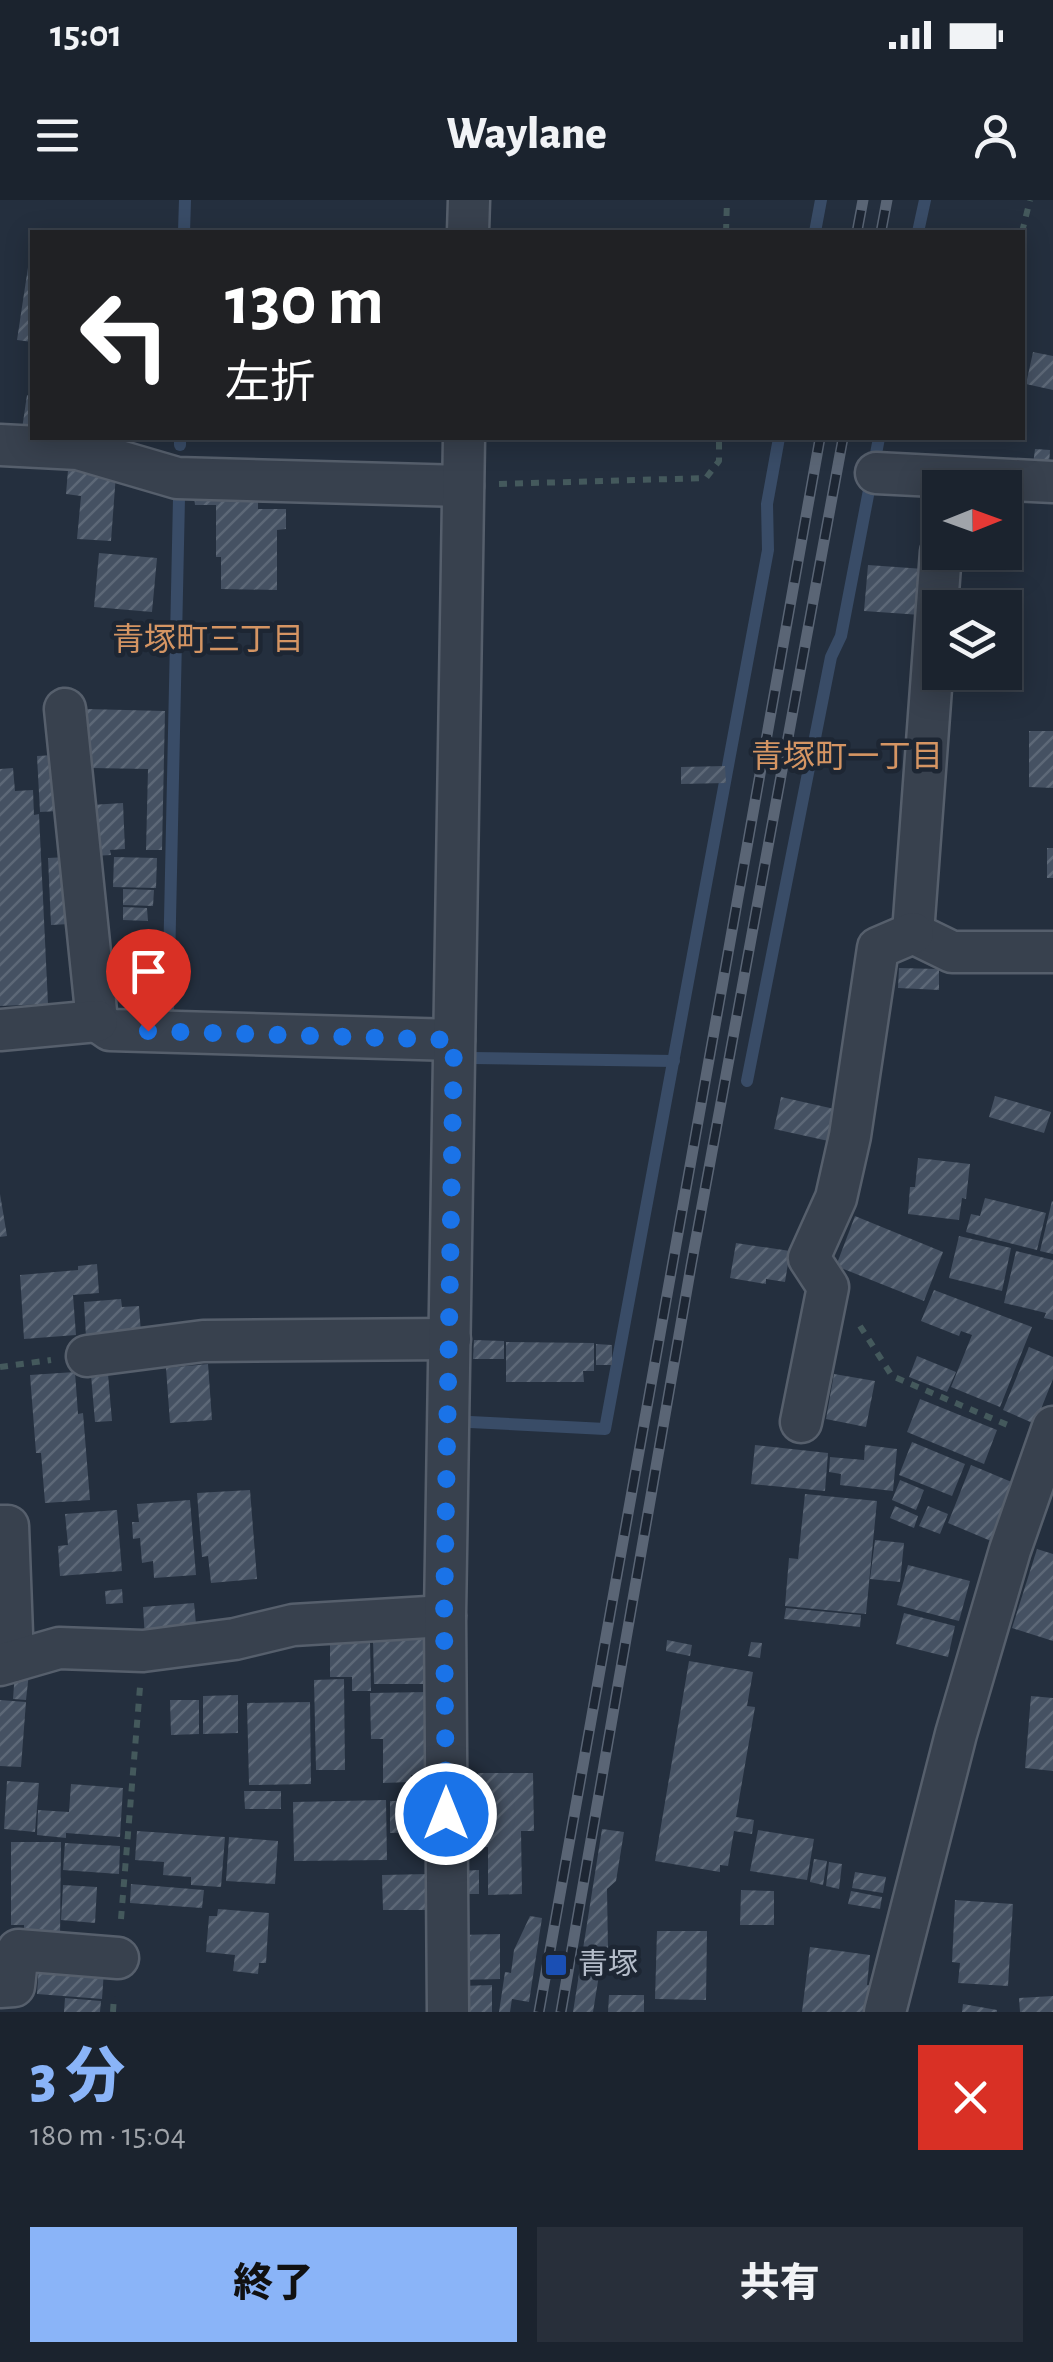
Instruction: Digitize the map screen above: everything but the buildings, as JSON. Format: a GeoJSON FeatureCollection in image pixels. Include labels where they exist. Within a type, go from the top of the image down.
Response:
{"type":"FeatureCollection","features":[{"type":"Feature","properties":{"kind":"street"},"geometry":{"type":"LineString","coordinates":[[468,230],[469,200]]}},
{"type":"Feature","properties":{"kind":"street"},"geometry":{"type":"LineString","coordinates":[[448,2012],[444,1616],[464,440]]}},
{"type":"Feature","properties":{"kind":"street"},"geometry":{"type":"LineString","coordinates":[[0,446],[78,449],[177,478],[463,486]]}},
{"type":"Feature","properties":{"kind":"street"},"geometry":{"type":"LineString","coordinates":[[876,473],[922,479]]}},
{"type":"Feature","properties":{"kind":"street"},"geometry":{"type":"LineString","coordinates":[[1022,482],[1053,482]]}},
{"type":"Feature","properties":{"kind":"street"},"geometry":{"type":"LineString","coordinates":[[913,932],[940,570]]}},
{"type":"Feature","properties":{"kind":"street"},"geometry":{"type":"LineString","coordinates":[[65,709],[97,1021]]}},
{"type":"Feature","properties":{"kind":"street"},"geometry":{"type":"LineString","coordinates":[[913,932],[952,952],[1053,952]]}},
{"type":"Feature","properties":{"kind":"street"},"geometry":{"type":"LineString","coordinates":[[800,1422],[828,1287],[809,1258],[836,1198],[850,1136],[878,948],[913,932]]}},
{"type":"Feature","properties":{"kind":"street"},"geometry":{"type":"LineString","coordinates":[[0,1030],[97,1021],[110,1030],[454,1040]]}},
{"type":"Feature","properties":{"kind":"street"},"geometry":{"type":"LineString","coordinates":[[88,1356],[203,1341],[450,1339]]}},
{"type":"Feature","properties":{"kind":"street"},"geometry":{"type":"LineString","coordinates":[[885,2012],[956,1734],[1010,1550],[1050,1434]]}},
{"type":"Feature","properties":{"kind":"street"},"geometry":{"type":"LineString","coordinates":[[0,1526],[8,1526],[7,1663],[59,1648],[144,1651],[235,1639],[293,1625],[444,1616]]}},
{"type":"Feature","properties":{"kind":"street"},"geometry":{"type":"LineString","coordinates":[[0,1986],[14,1986],[18,1950],[118,1958]]}},
{"type":"Feature","properties":{"kind":"path"},"geometry":{"type":"LineString","coordinates":[[726,230],[727,200]]}},
{"type":"Feature","properties":{"kind":"path"},"geometry":{"type":"LineString","coordinates":[[1022,230],[1030,200]]}},
{"type":"Feature","properties":{"kind":"path"},"geometry":{"type":"LineString","coordinates":[[463,486],[706,478],[719,461],[720,440]]}},
{"type":"Feature","properties":{"kind":"path"},"geometry":{"type":"LineString","coordinates":[[828,1287],[845,1302],[892,1376],[1050,1434]]}},
{"type":"Feature","properties":{"kind":"path"},"geometry":{"type":"LineString","coordinates":[[113,2012],[144,1651]]}},
{"type":"Feature","properties":{"kind":"waterway"},"geometry":{"type":"LineString","coordinates":[[184,230],[185,200]]}},
{"type":"Feature","properties":{"kind":"waterway"},"geometry":{"type":"LineString","coordinates":[[815,230],[821,200]]}},
{"type":"Feature","properties":{"kind":"waterway"},"geometry":{"type":"LineString","coordinates":[[918,230],[925,200]]}},
{"type":"Feature","properties":{"kind":"waterway"},"geometry":{"type":"LineString","coordinates":[[180,440],[180,445]]}},
{"type":"Feature","properties":{"kind":"waterway"},"geometry":{"type":"LineString","coordinates":[[470,1422],[605,1429],[768,550],[767,504],[779,440]]}},
{"type":"Feature","properties":{"kind":"waterway"},"geometry":{"type":"LineString","coordinates":[[747,1081],[879,440]]}},
{"type":"Feature","properties":{"kind":"waterway"},"geometry":{"type":"LineString","coordinates":[[168,1013],[179,498]]}},
{"type":"Feature","properties":{"kind":"waterway"},"geometry":{"type":"LineString","coordinates":[[472,1058],[674,1061]]}},
{"type":"Feature","properties":{"kind":"railway"},"geometry":{"type":"LineString","coordinates":[[857,230],[863,200]]}},
{"type":"Feature","properties":{"kind":"railway"},"geometry":{"type":"LineString","coordinates":[[881,230],[887,200]]}},
{"type":"Feature","properties":{"kind":"railway"},"geometry":{"type":"LineString","coordinates":[[539,2012],[820,440]]}},
{"type":"Feature","properties":{"kind":"railway"},"geometry":{"type":"LineString","coordinates":[[561,2012],[691,1266],[843,440]]}},
{"type":"Feature","properties":{"kind":"place","name":"青塚"},"geometry":{"type":"Point","coordinates":[556,1965]}},
{"type":"Feature","properties":{"kind":"district","name":"青塚町三丁目"},"geometry":{"type":"Point","coordinates":[208,640]}},
{"type":"Feature","properties":{"kind":"district","name":"青塚町一丁目"},"geometry":{"type":"Point","coordinates":[847,757]}},
{"type":"Feature","properties":{"kind":"route"},"geometry":{"type":"LineString","coordinates":[[148,1031],[454,1040],[444,1616],[446,1814]]}}]}
